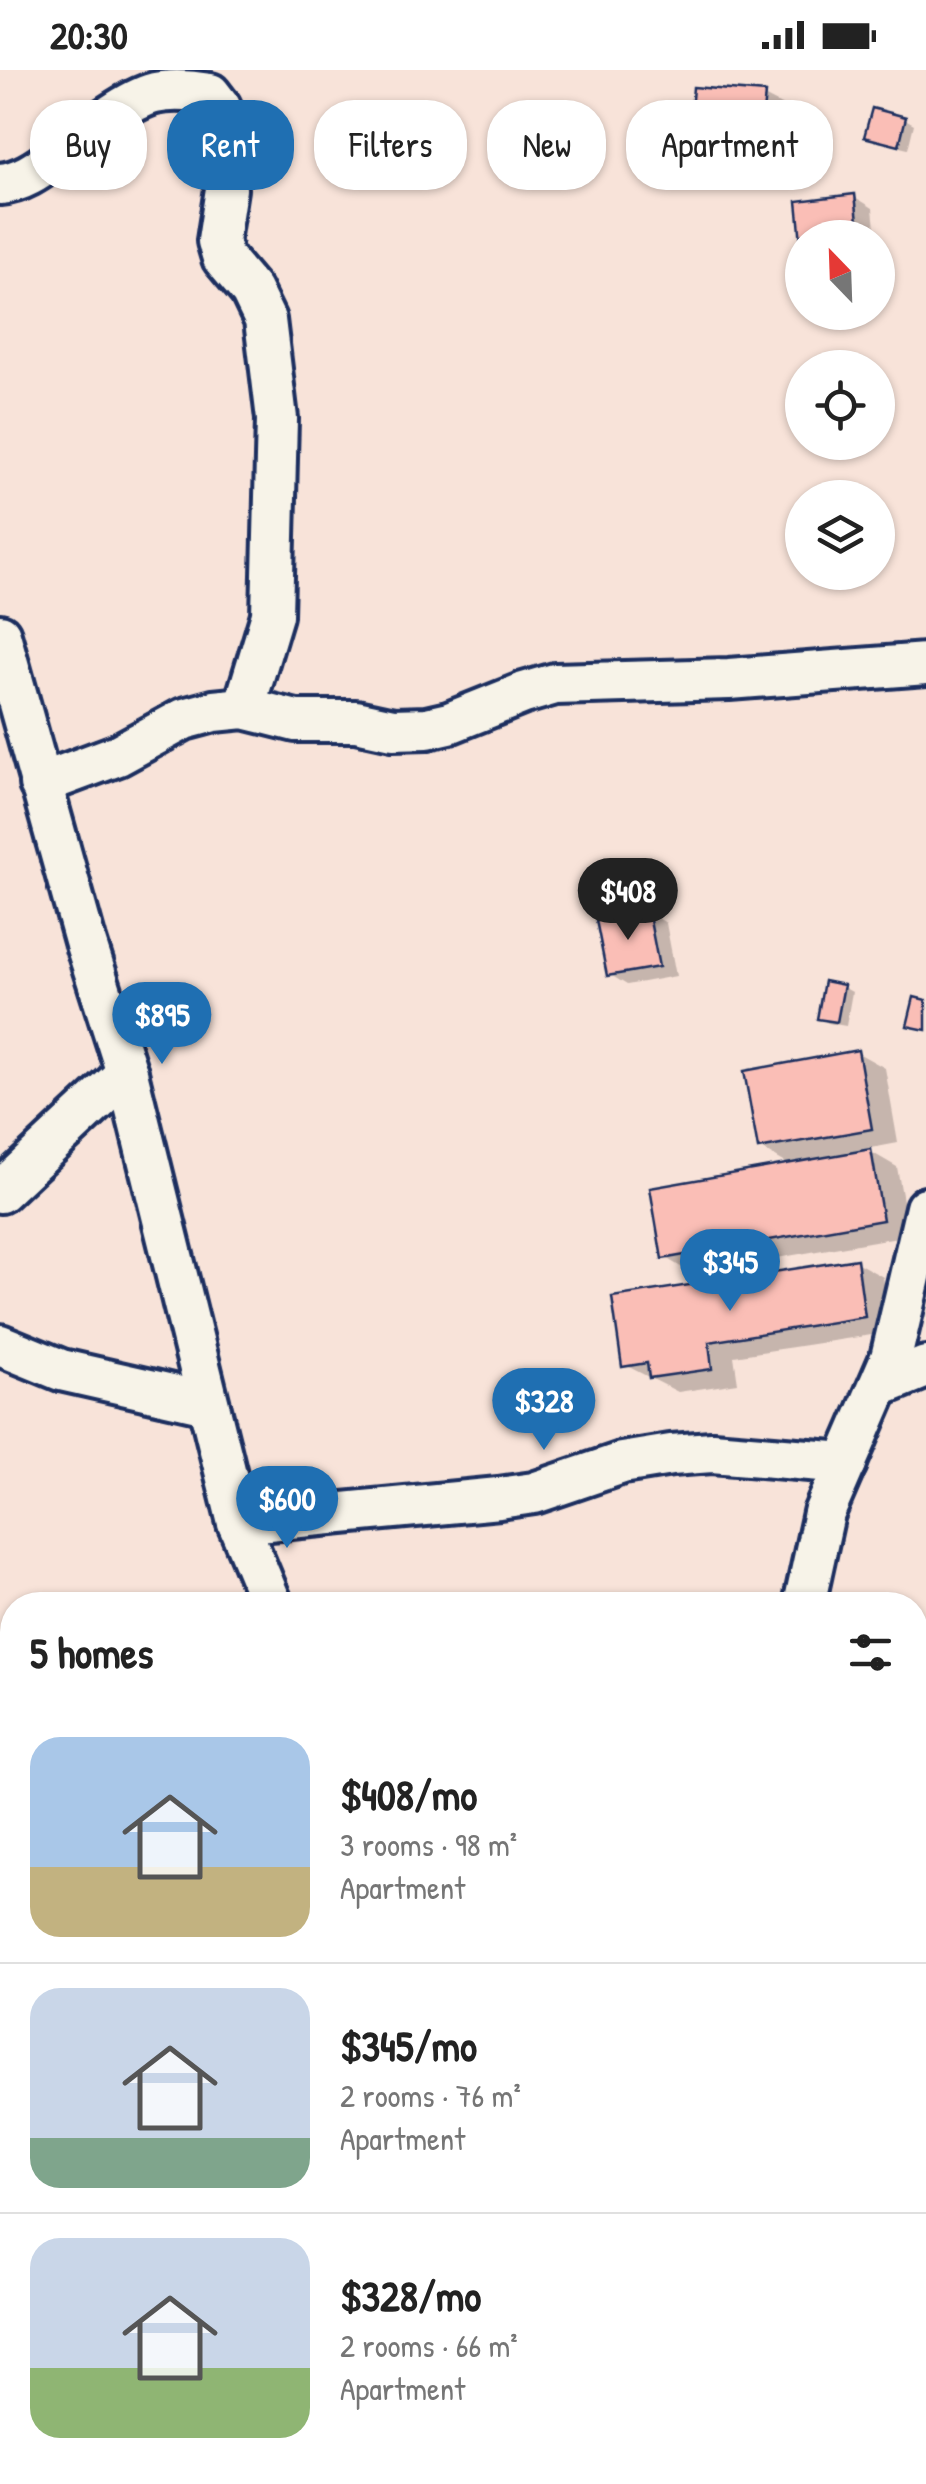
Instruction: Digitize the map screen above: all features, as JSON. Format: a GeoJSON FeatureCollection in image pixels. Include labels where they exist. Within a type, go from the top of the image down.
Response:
{"type":"FeatureCollection","features":[{"type":"Feature","properties":{"kind":"street"},"geometry":{"type":"LineString","coordinates":[[0,184],[34,174],[135,100],[158,92],[210,94],[220,108],[226,189],[218,241],[223,258],[251,291],[265,320],[276,418],[272,615],[244,708]]}},
{"type":"Feature","properties":{"kind":"street"},"geometry":{"type":"LineString","coordinates":[[0,635],[12,722],[40,784],[128,1073],[238,1523],[267,1592]]}},
{"type":"Feature","properties":{"kind":"street"},"geometry":{"type":"LineString","coordinates":[[40,784],[118,755],[184,720],[214,711],[244,708],[296,720],[356,721],[392,729],[426,728],[554,684],[730,679],[926,664]]}},
{"type":"Feature","properties":{"kind":"street"},"geometry":{"type":"LineString","coordinates":[[0,1192],[128,1073]]}},
{"type":"Feature","properties":{"kind":"street"},"geometry":{"type":"LineString","coordinates":[[807,1592],[824,1514],[891,1358],[926,1208]]}},
{"type":"Feature","properties":{"kind":"street"},"geometry":{"type":"LineString","coordinates":[[0,1346],[61,1370],[207,1403]]}},
{"type":"Feature","properties":{"kind":"street"},"geometry":{"type":"LineString","coordinates":[[880,1386],[926,1367]]}},
{"type":"Feature","properties":{"kind":"street"},"geometry":{"type":"LineString","coordinates":[[238,1523],[499,1498],[534,1492],[638,1459],[671,1454],[712,1452],[846,1463]]}},
{"type":"Feature","properties":{"kind":"building"},"geometry":{"type":"Polygon","coordinates":[[[693,87],[765,93],[764,100],[692,100],[693,87]]]}},
{"type":"Feature","properties":{"kind":"building"},"geometry":{"type":"Polygon","coordinates":[[[872,108],[906,117],[899,146],[864,137],[872,108]]]}},
{"type":"Feature","properties":{"kind":"building"},"geometry":{"type":"Polygon","coordinates":[[[855,194],[858,220],[799,220],[797,201],[855,194]]]}},
{"type":"Feature","properties":{"kind":"building"},"geometry":{"type":"Polygon","coordinates":[[[648,910],[659,967],[607,976],[596,920],[648,910]]]}},
{"type":"Feature","properties":{"kind":"building"},"geometry":{"type":"Polygon","coordinates":[[[824,981],[844,985],[837,1022],[817,1019],[824,981]]]}},
{"type":"Feature","properties":{"kind":"building"},"geometry":{"type":"Polygon","coordinates":[[[914,997],[926,1000],[926,1030],[907,1026],[914,997]]]}},
{"type":"Feature","properties":{"kind":"building"},"geometry":{"type":"Polygon","coordinates":[[[858,1050],[872,1129],[758,1149],[744,1071],[858,1050]]]}},
{"type":"Feature","properties":{"kind":"building"},"geometry":{"type":"Polygon","coordinates":[[[871,1149],[883,1220],[662,1259],[650,1188],[871,1149]]]}},
{"type":"Feature","properties":{"kind":"building"},"geometry":{"type":"Polygon","coordinates":[[[857,1259],[865,1317],[709,1342],[712,1369],[649,1378],[647,1363],[622,1367],[612,1297],[857,1259]]]}}]}
